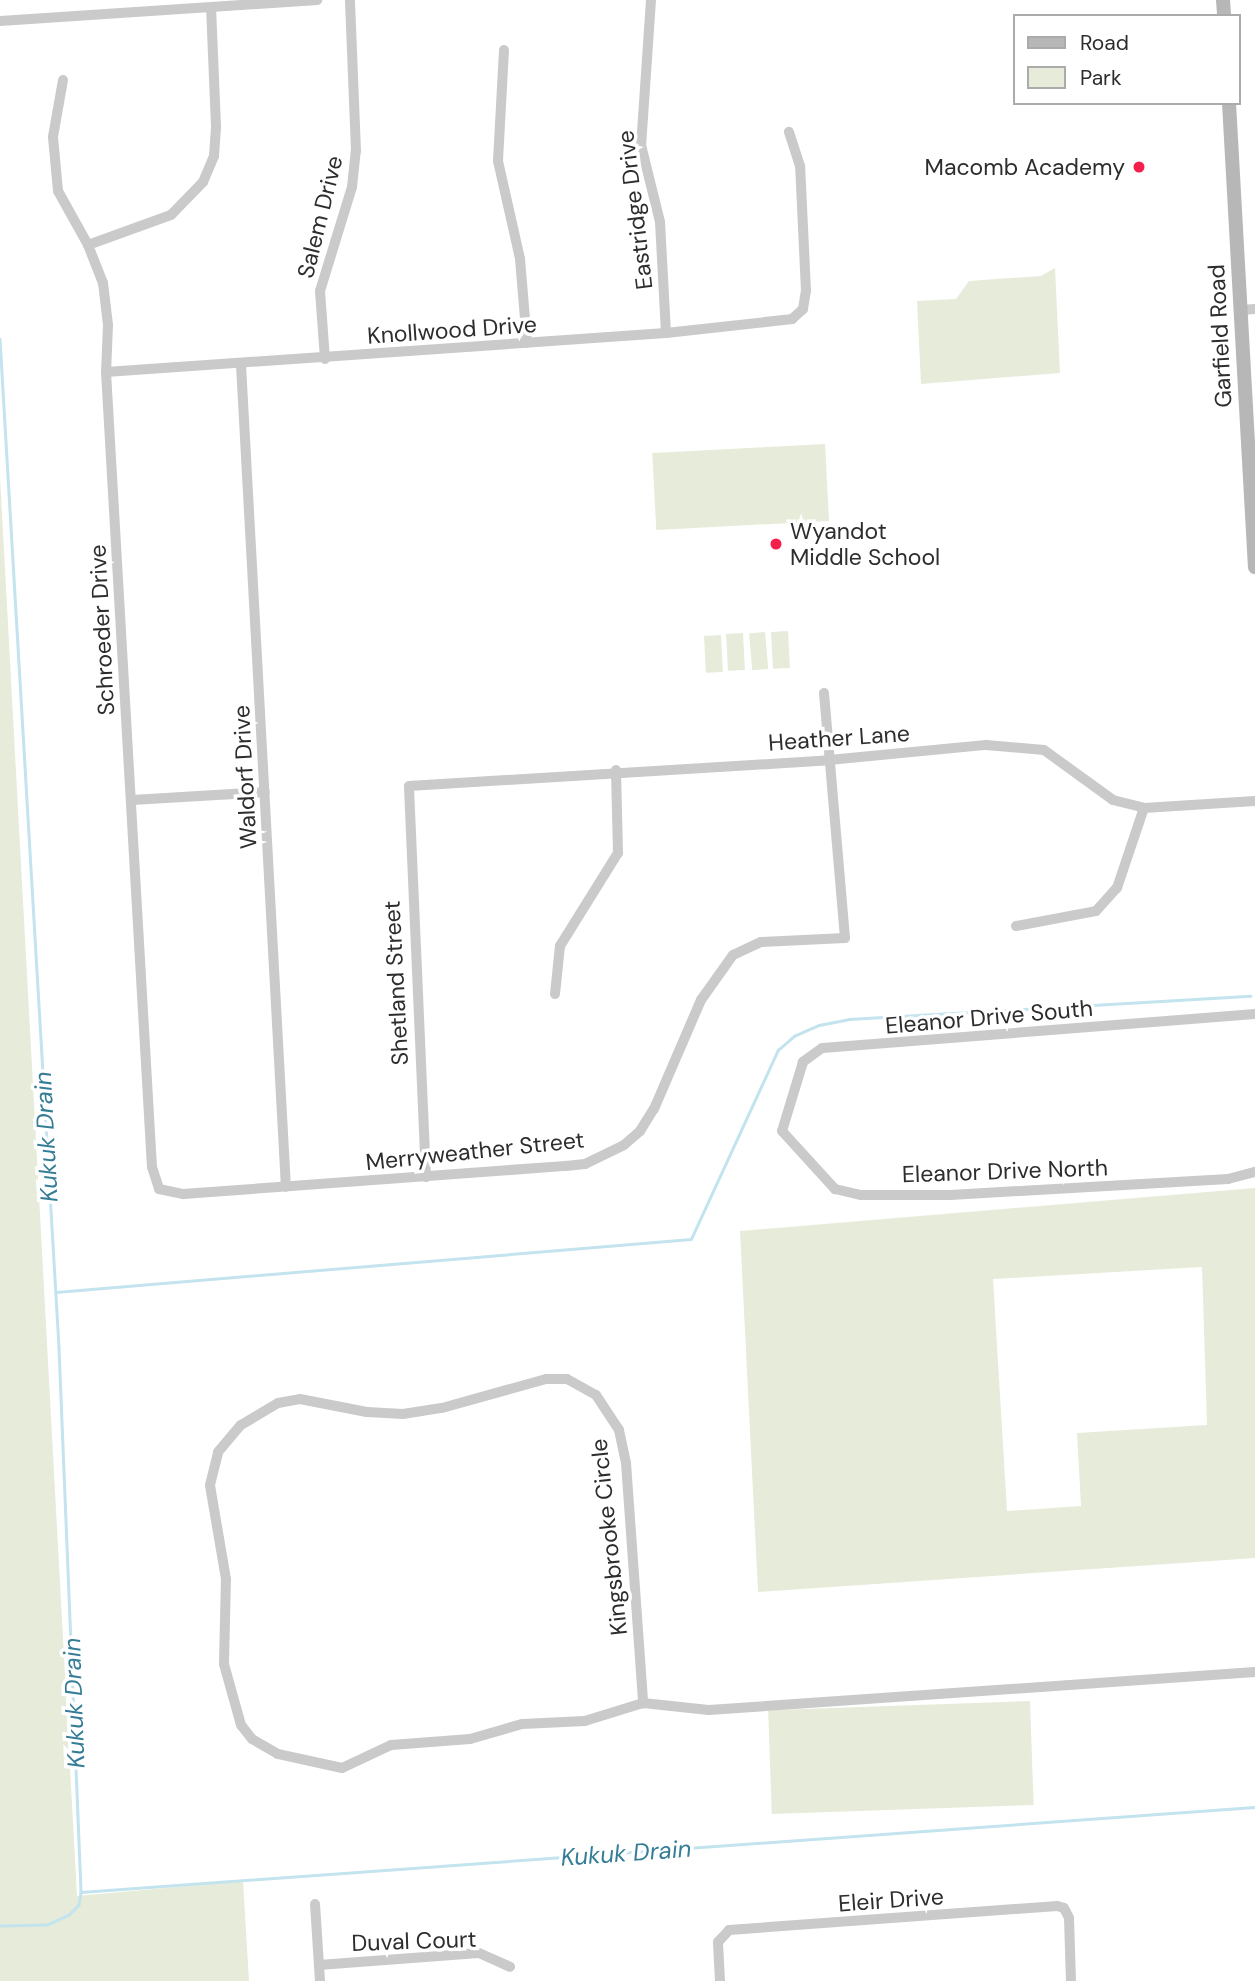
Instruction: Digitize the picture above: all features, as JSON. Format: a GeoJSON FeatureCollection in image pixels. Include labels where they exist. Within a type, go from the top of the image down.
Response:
{"type":"FeatureCollection","features":[{"type":"Feature","properties":{"kind":"main road","name":"Garfield Road"},"geometry":{"type":"LineString","coordinates":[[1229,105],[1248,310],[1255,567]]}},
{"type":"Feature","properties":{"kind":"street"},"geometry":{"type":"LineString","coordinates":[[0,22],[317,0]]}},
{"type":"Feature","properties":{"kind":"street","name":"Salem Drive"},"geometry":{"type":"LineString","coordinates":[[325,359],[320,291],[352,187],[356,150],[350,0]]}},
{"type":"Feature","properties":{"kind":"street","name":"Eastridge Drive"},"geometry":{"type":"LineString","coordinates":[[650,0],[642,145],[661,232],[666,333]]}},
{"type":"Feature","properties":{"kind":"street"},"geometry":{"type":"LineString","coordinates":[[88,244],[171,215],[203,182],[214,156],[216,126],[211,9]]}},
{"type":"Feature","properties":{"kind":"street"},"geometry":{"type":"LineString","coordinates":[[503,50],[498,161],[520,258],[527,343]]}},
{"type":"Feature","properties":{"kind":"street","name":"Schroeder Drive"},"geometry":{"type":"LineString","coordinates":[[63,80],[53,137],[58,191],[88,244],[103,283],[108,325],[106,372],[152,1167],[159,1189]]}},
{"type":"Feature","properties":{"kind":"street","name":"Knollwood Drive"},"geometry":{"type":"LineString","coordinates":[[106,372],[325,359],[666,333],[784,321],[800,314],[806,291],[800,166],[789,132]]}},
{"type":"Feature","properties":{"kind":"street","name":"Waldorf Drive"},"geometry":{"type":"LineString","coordinates":[[241,365],[286,1187]]}},
{"type":"Feature","properties":{"kind":"street"},"geometry":{"type":"LineString","coordinates":[[824,693],[829,760]]}},
{"type":"Feature","properties":{"kind":"street","name":"Heather Lane"},"geometry":{"type":"LineString","coordinates":[[408,786],[616,771],[829,760],[986,745],[1032,746],[1058,756],[1113,800],[1144,808],[1255,801]]}},
{"type":"Feature","properties":{"kind":"street","name":"Merryweather Street"},"geometry":{"type":"LineString","coordinates":[[159,1189],[183,1194],[573,1166],[624,1145],[640,1131],[654,1109],[701,1000],[733,955],[761,942],[845,938],[829,760]]}},
{"type":"Feature","properties":{"kind":"street"},"geometry":{"type":"LineString","coordinates":[[555,994],[560,946],[618,853],[616,771]]}},
{"type":"Feature","properties":{"kind":"street","name":"Shetland Street"},"geometry":{"type":"LineString","coordinates":[[408,786],[426,1177]]}},
{"type":"Feature","properties":{"kind":"street"},"geometry":{"type":"LineString","coordinates":[[132,800],[265,792]]}},
{"type":"Feature","properties":{"kind":"street"},"geometry":{"type":"LineString","coordinates":[[1016,926],[1096,911],[1117,888],[1144,808]]}},
{"type":"Feature","properties":{"kind":"street","name":"Eleanor Drive South"},"geometry":{"type":"LineString","coordinates":[[782,1131],[803,1062],[822,1048],[1255,1014]]}},
{"type":"Feature","properties":{"kind":"street","name":"Eleanor Drive North"},"geometry":{"type":"LineString","coordinates":[[782,1131],[793,1148],[835,1189],[861,1195],[950,1195],[1228,1179],[1255,1172]]}},
{"type":"Feature","properties":{"kind":"street","name":"Kingsbrooke Circle"},"geometry":{"type":"LineString","coordinates":[[547,1379],[580,1384],[608,1408],[624,1449],[643,1703],[585,1721],[522,1724],[470,1739],[391,1745],[342,1768],[308,1763],[261,1746],[242,1725],[225,1664],[226,1578],[210,1485],[218,1452],[255,1413],[288,1400],[402,1414],[442,1408],[547,1379]]}},
{"type":"Feature","properties":{"kind":"street"},"geometry":{"type":"LineString","coordinates":[[643,1703],[695,1710],[1255,1672]]}},
{"type":"Feature","properties":{"kind":"street"},"geometry":{"type":"LineString","coordinates":[[315,1904],[320,1981]]}},
{"type":"Feature","properties":{"kind":"street","name":"Eleir Drive"},"geometry":{"type":"LineString","coordinates":[[720,1981],[722,1933],[1064,1908],[1069,1918],[1071,1981]]}},
{"type":"Feature","properties":{"kind":"street","name":"Duval Court"},"geometry":{"type":"LineString","coordinates":[[319,1965],[479,1953],[510,1967]]}},
{"type":"Feature","properties":{"kind":"green space"},"geometry":{"type":"Polygon","coordinates":[[[1055,268],[1060,373],[921,384],[917,301],[956,299],[969,281],[1041,276],[1055,268]]]}},
{"type":"Feature","properties":{"kind":"green space"},"geometry":{"type":"Polygon","coordinates":[[[825,444],[829,521],[656,530],[652,453],[825,444]]]}},
{"type":"Feature","properties":{"kind":"green space"},"geometry":{"type":"Polygon","coordinates":[[[0,477],[77,1896],[243,1881],[249,1981],[0,1981],[0,477]]]}},
{"type":"Feature","properties":{"kind":"green space"},"geometry":{"type":"Polygon","coordinates":[[[788,631],[790,668],[773,669],[771,632],[788,631]]]}},
{"type":"Feature","properties":{"kind":"green space"},"geometry":{"type":"Polygon","coordinates":[[[765,632],[768,669],[752,670],[749,633],[765,632]]]}},
{"type":"Feature","properties":{"kind":"green space"},"geometry":{"type":"Polygon","coordinates":[[[743,633],[745,670],[728,671],[726,634],[743,633]]]}},
{"type":"Feature","properties":{"kind":"green space"},"geometry":{"type":"Polygon","coordinates":[[[721,635],[723,672],[706,673],[704,636],[721,635]]]}},
{"type":"Feature","properties":{"kind":"green space"},"geometry":{"type":"Polygon","coordinates":[[[1255,1188],[1255,1558],[758,1592],[740,1231],[1255,1188]],[[1202,1267],[993,1279],[1007,1511],[1081,1506],[1077,1433],[1207,1425],[1202,1267]]]}},
{"type":"Feature","properties":{"kind":"green space"},"geometry":{"type":"Polygon","coordinates":[[[1030,1701],[1034,1805],[772,1814],[768,1710],[1030,1701]]]}},
{"type":"Feature","properties":{"kind":"waterway","name":"Kukuk Drain"},"geometry":{"type":"LineString","coordinates":[[0,339],[59,1348],[81,1892],[79,1905],[69,1915],[48,1925],[0,1926]]}},
{"type":"Feature","properties":{"kind":"waterway"},"geometry":{"type":"LineString","coordinates":[[56,1292],[691,1239],[778,1050],[794,1036],[819,1025],[849,1019],[1250,996]]}},
{"type":"Feature","properties":{"kind":"waterway","name":"Kukuk Drain"},"geometry":{"type":"LineString","coordinates":[[81,1892],[1255,1807]]}},
{"type":"Feature","properties":{"kind":"place","name":"Macomb Academy"},"geometry":{"type":"Point","coordinates":[1139,167]}},
{"type":"Feature","properties":{"kind":"place","name":"Wyandot Middle School"},"geometry":{"type":"Point","coordinates":[776,544]}}]}
